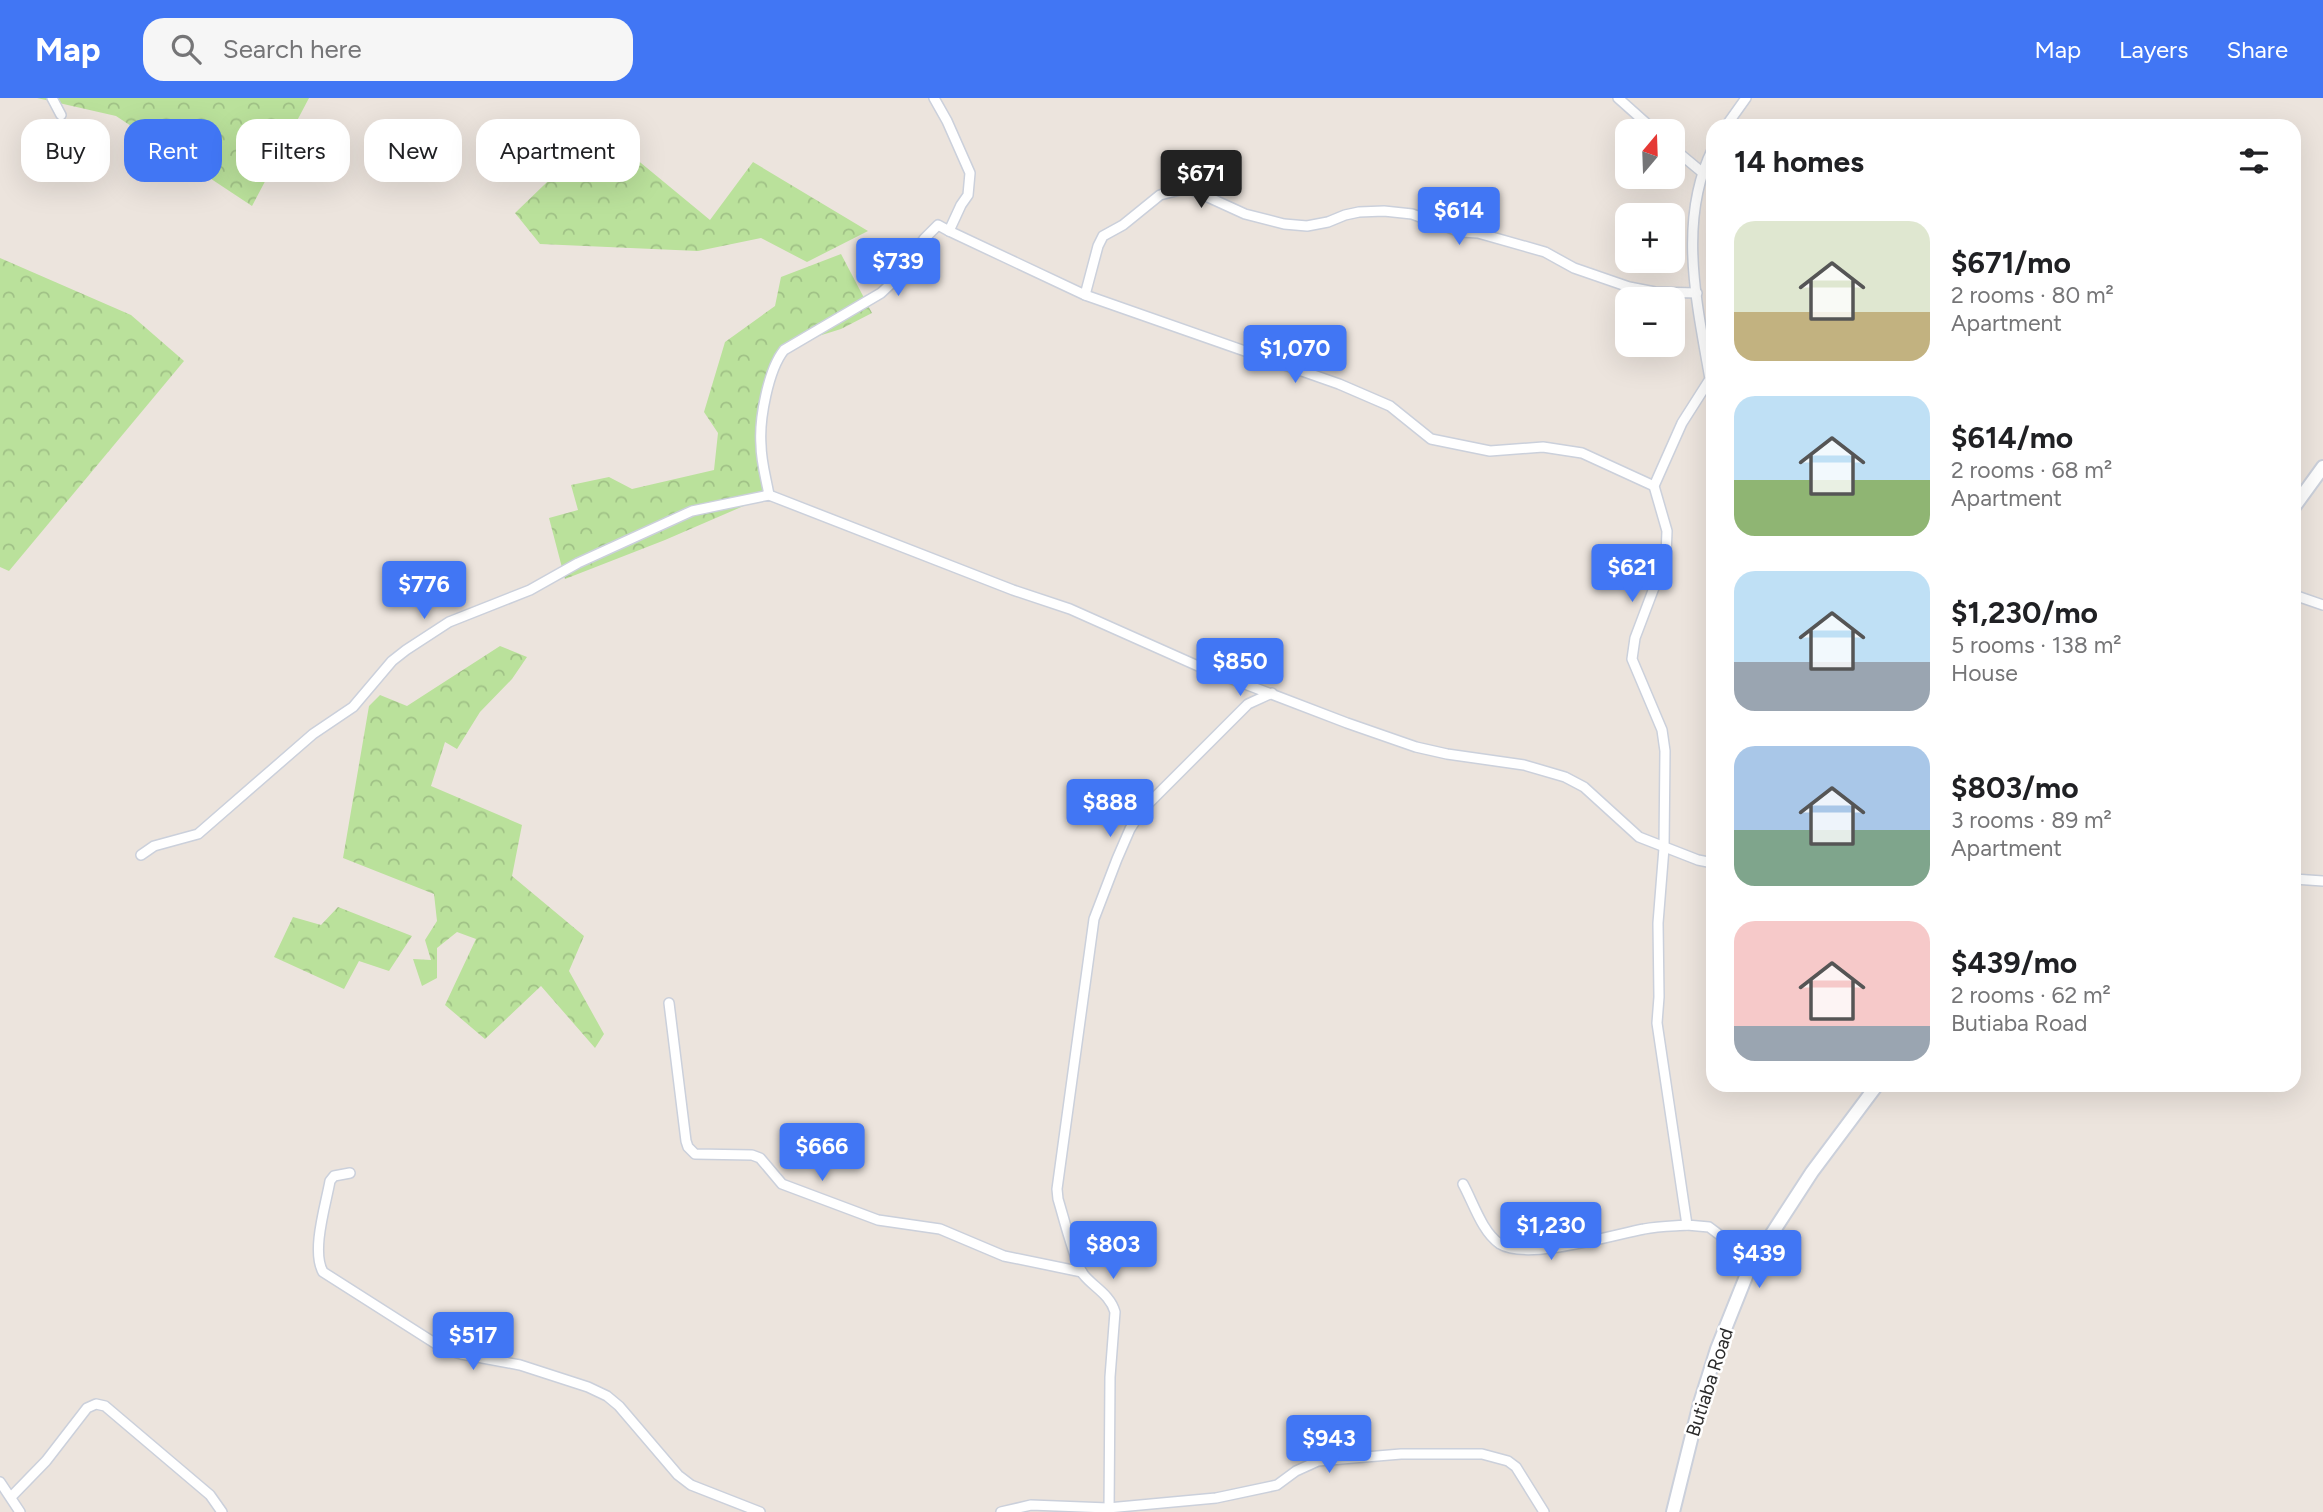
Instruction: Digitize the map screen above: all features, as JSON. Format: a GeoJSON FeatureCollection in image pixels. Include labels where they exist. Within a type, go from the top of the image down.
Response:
{"type":"FeatureCollection","features":[{"type":"Feature","properties":{"kind":"main road"},"geometry":{"type":"LineString","coordinates":[[2301,497],[2323,467]]}},
{"type":"Feature","properties":{"kind":"main road","name":"Butiaba Road"},"geometry":{"type":"LineString","coordinates":[[1673,1512],[1703,1392],[1749,1269],[1812,1172],[1872,1092]]}},
{"type":"Feature","properties":{"kind":"street"},"geometry":{"type":"LineString","coordinates":[[52,98],[61,115]]}},
{"type":"Feature","properties":{"kind":"street"},"geometry":{"type":"LineString","coordinates":[[934,98],[970,173],[968,195],[949,231]]}},
{"type":"Feature","properties":{"kind":"street"},"geometry":{"type":"LineString","coordinates":[[1618,98],[1642,119]]}},
{"type":"Feature","properties":{"kind":"street"},"geometry":{"type":"LineString","coordinates":[[1731,119],[1746,98]]}},
{"type":"Feature","properties":{"kind":"street"},"geometry":{"type":"LineString","coordinates":[[1685,158],[1703,173]]}},
{"type":"Feature","properties":{"kind":"street"},"geometry":{"type":"LineString","coordinates":[[1706,166],[1693,217],[1692,247],[1706,345]]}},
{"type":"Feature","properties":{"kind":"street"},"geometry":{"type":"LineString","coordinates":[[1086,295],[1103,236],[1123,225],[1160,195],[1188,188],[1245,214],[1284,224],[1307,226],[1359,212],[1412,214],[1454,230],[1478,233],[1545,251],[1574,268],[1629,287],[1655,292],[1697,293]]}},
{"type":"Feature","properties":{"kind":"street"},"geometry":{"type":"LineString","coordinates":[[769,495],[760,442],[772,374],[778,357],[785,350],[881,293],[897,279],[924,239],[938,225],[1086,295],[1339,384],[1390,406],[1431,439],[1490,451],[1543,447],[1582,453],[1654,486]]}},
{"type":"Feature","properties":{"kind":"street"},"geometry":{"type":"LineString","coordinates":[[1687,1225],[1657,1023],[1658,923],[1666,778],[1662,730],[1632,659],[1635,638],[1666,556],[1667,531],[1654,486],[1682,423],[1706,389]]}},
{"type":"Feature","properties":{"kind":"street"},"geometry":{"type":"LineString","coordinates":[[141,855],[154,846],[198,834],[313,734],[354,707],[392,661],[406,649],[449,622],[530,590],[578,563],[692,511],[769,495],[1070,610],[1198,666],[1416,747],[1524,765],[1564,777],[1584,787],[1639,837],[1706,861]]}},
{"type":"Feature","properties":{"kind":"street"},"geometry":{"type":"LineString","coordinates":[[2301,597],[2323,605]]}},
{"type":"Feature","properties":{"kind":"street"},"geometry":{"type":"LineString","coordinates":[[1109,1510],[1110,1377],[1115,1312],[1113,1304],[1082,1272],[1058,1199],[1058,1179],[1091,932],[1097,907],[1130,829],[1142,810],[1248,704],[1272,693]]}},
{"type":"Feature","properties":{"kind":"street"},"geometry":{"type":"LineString","coordinates":[[2301,879],[2323,881]]}},
{"type":"Feature","properties":{"kind":"street"},"geometry":{"type":"LineString","coordinates":[[669,1003],[686,1141],[695,1154],[752,1155],[760,1158],[782,1184],[878,1220],[940,1229],[1004,1256],[1082,1272]]}},
{"type":"Feature","properties":{"kind":"street"},"geometry":{"type":"LineString","coordinates":[[350,1173],[334,1176],[330,1181],[318,1247],[319,1264],[323,1272],[444,1349],[520,1365],[588,1387],[607,1396],[619,1406],[678,1475],[691,1485],[760,1512]]}},
{"type":"Feature","properties":{"kind":"street"},"geometry":{"type":"LineString","coordinates":[[1463,1184],[1493,1238],[1501,1245],[1511,1248],[1572,1244],[1647,1228],[1687,1225],[1709,1227],[1725,1239],[1749,1269]]}},
{"type":"Feature","properties":{"kind":"street"},"geometry":{"type":"LineString","coordinates":[[11,1497],[46,1461],[87,1408],[96,1405],[105,1406],[210,1495],[222,1512]]}},
{"type":"Feature","properties":{"kind":"street"},"geometry":{"type":"LineString","coordinates":[[1001,1512],[1031,1505],[1109,1510],[1216,1498],[1277,1485],[1307,1464],[1318,1461],[1401,1454],[1496,1456],[1516,1467],[1544,1512]]}},
{"type":"Feature","properties":{"kind":"street"},"geometry":{"type":"LineString","coordinates":[[0,1482],[20,1512]]}},
{"type":"Feature","properties":{"kind":"green space"},"geometry":{"type":"Polygon","coordinates":[[[37,98],[309,98],[298,119],[236,119],[236,182],[265,182],[252,206],[216,182],[222,182],[222,119],[124,119],[124,121],[116,116],[37,98]]]}},
{"type":"Feature","properties":{"kind":"green space"},"geometry":{"type":"Polygon","coordinates":[[[640,162],[710,220],[753,162],[868,231],[807,262],[761,238],[698,251],[540,244],[515,213],[547,182],[640,182],[640,162]]]}},
{"type":"Feature","properties":{"kind":"green space"},"geometry":{"type":"Polygon","coordinates":[[[841,254],[872,313],[841,329],[796,343],[774,366],[762,427],[769,495],[565,579],[549,518],[578,510],[571,485],[609,477],[632,489],[714,470],[718,433],[704,412],[725,342],[775,306],[781,277],[841,254]]]}},
{"type":"Feature","properties":{"kind":"green space"},"geometry":{"type":"Polygon","coordinates":[[[0,258],[131,315],[184,361],[9,571],[0,567],[0,258]]]}},
{"type":"Feature","properties":{"kind":"green space"},"geometry":{"type":"Polygon","coordinates":[[[500,646],[527,657],[512,679],[480,712],[457,749],[445,742],[431,786],[522,825],[512,876],[584,936],[569,971],[604,1034],[595,1048],[541,986],[485,1039],[445,1005],[476,939],[457,932],[437,948],[437,978],[422,986],[413,959],[431,960],[425,940],[437,921],[434,894],[343,858],[369,706],[380,695],[407,706],[500,646]]]}},
{"type":"Feature","properties":{"kind":"green space"},"geometry":{"type":"Polygon","coordinates":[[[338,907],[412,936],[389,971],[359,961],[344,989],[274,957],[293,917],[321,925],[338,907]]]}}]}
